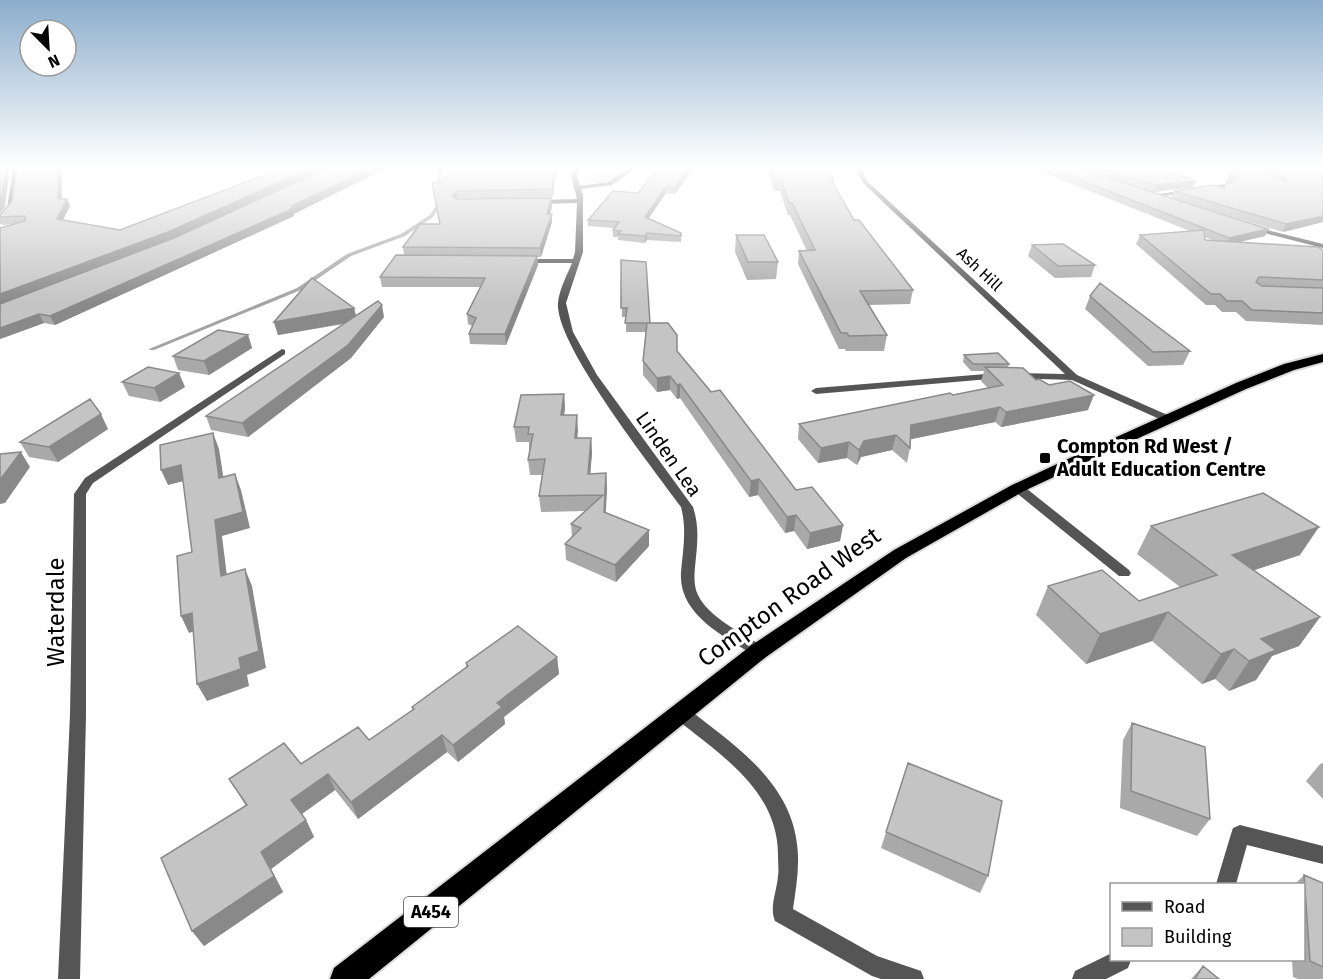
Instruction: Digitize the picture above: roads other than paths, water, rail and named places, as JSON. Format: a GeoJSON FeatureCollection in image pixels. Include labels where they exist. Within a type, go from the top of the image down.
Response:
{"type":"FeatureCollection","features":[{"type":"Feature","properties":{"kind":"highway","name":"Compton Road West"},"geometry":{"type":"LineString","coordinates":[[345,979],[759,651],[900,554],[1018,488],[1168,418],[1280,370],[1323,358]]}},
{"type":"Feature","properties":{"kind":"street","name":"Linden Lea"},"geometry":{"type":"LineString","coordinates":[[580,212],[579,252],[562,303],[569,332],[592,375],[687,507],[694,530],[688,587],[692,597],[701,610],[717,623],[759,651]]}},
{"type":"Feature","properties":{"kind":"street","name":"Ash Hill"},"geometry":{"type":"LineString","coordinates":[[897,212],[1074,377],[1168,418]]}},
{"type":"Feature","properties":{"kind":"street"},"geometry":{"type":"LineString","coordinates":[[1243,226],[1321,245],[1318,255]]}},
{"type":"Feature","properties":{"kind":"street"},"geometry":{"type":"LineString","coordinates":[[1308,242],[1323,234]]}},
{"type":"Feature","properties":{"kind":"street"},"geometry":{"type":"LineString","coordinates":[[517,261],[576,261]]}},
{"type":"Feature","properties":{"kind":"street","name":"Waterdale"},"geometry":{"type":"LineString","coordinates":[[69,979],[78,715],[80,494],[89,481],[282,352]]}},
{"type":"Feature","properties":{"kind":"street","name":"Ash Hill"},"geometry":{"type":"LineString","coordinates":[[816,391],[976,376],[1074,377]]}},
{"type":"Feature","properties":{"kind":"street"},"geometry":{"type":"LineString","coordinates":[[1018,488],[1124,573]]}},
{"type":"Feature","properties":{"kind":"street"},"geometry":{"type":"LineString","coordinates":[[681,713],[750,770],[773,796],[786,823],[790,860],[782,914],[872,965],[913,979]]}},
{"type":"Feature","properties":{"kind":"street"},"geometry":{"type":"LineString","coordinates":[[1227,883],[1240,834],[1323,855]]}},
{"type":"Feature","properties":{"kind":"street"},"geometry":{"type":"LineString","coordinates":[[1083,979],[1118,961]]}},
{"type":"Feature","properties":{"kind":"waterway"},"geometry":{"type":"LineString","coordinates":[[152,349],[299,289],[349,255],[403,235],[432,216],[435,212]]}},
{"type":"Feature","properties":{"kind":"place","name":"Compton Rd West / Adult Education Centre"},"geometry":{"type":"Point","coordinates":[1045,458]}}]}
